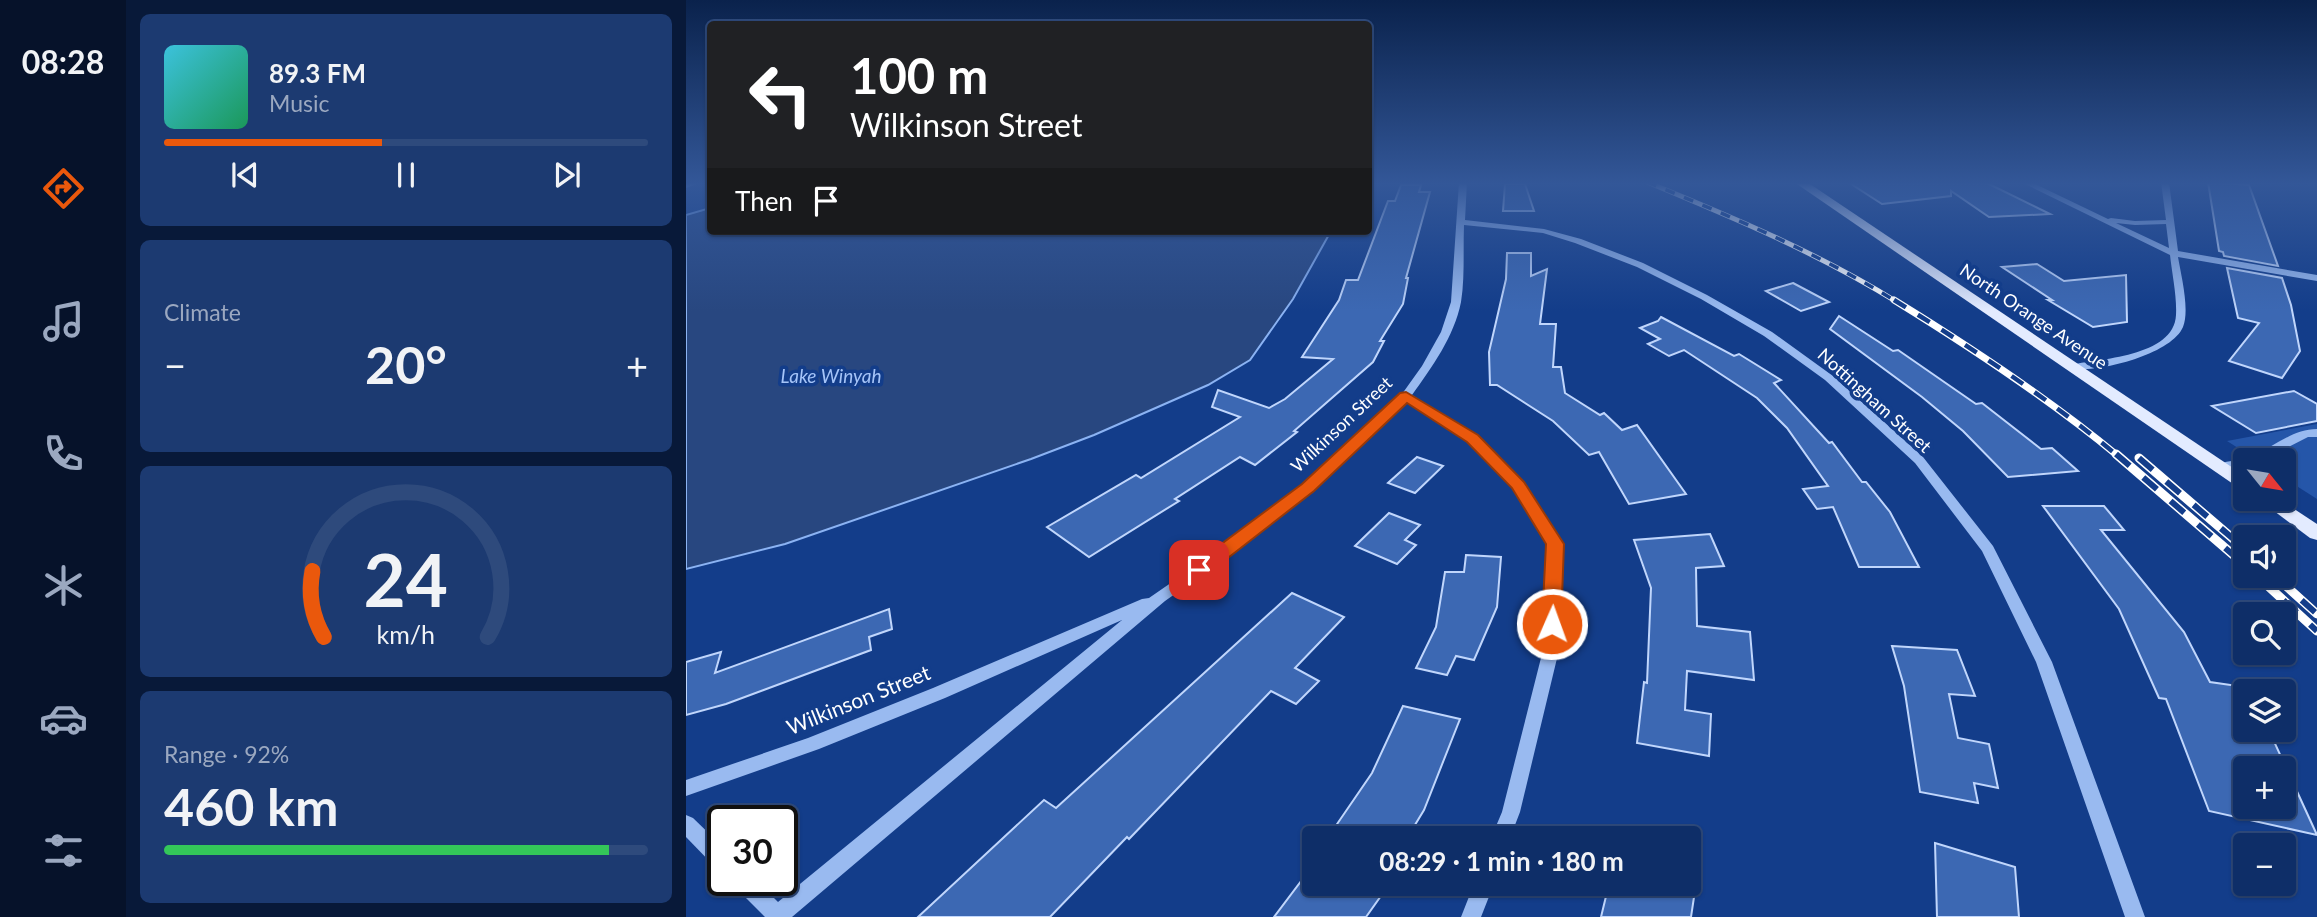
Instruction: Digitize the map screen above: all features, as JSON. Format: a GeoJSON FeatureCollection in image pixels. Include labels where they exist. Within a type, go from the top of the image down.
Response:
{"type":"FeatureCollection","features":[{"type":"Feature","properties":{"kind":"main road","name":"North Orange Avenue"},"geometry":{"type":"LineString","coordinates":[[1861,225],[2233,476]]}},
{"type":"Feature","properties":{"kind":"main road"},"geometry":{"type":"LineString","coordinates":[[2285,511],[2317,533]]}},
{"type":"Feature","properties":{"kind":"street","name":"Wilkinson Street"},"geometry":{"type":"LineString","coordinates":[[777,917],[1160,597],[1238,543],[1308,488],[1406,396],[1446,332],[1456,302],[1461,225]]}},
{"type":"Feature","properties":{"kind":"street","name":"Nottingham Street"},"geometry":{"type":"LineString","coordinates":[[1487,225],[1544,231],[1578,241],[1640,265],[1704,297],[1768,334],[1829,378],[1919,460],[1988,549],[2045,662],[2135,917]]}},
{"type":"Feature","properties":{"kind":"street"},"geometry":{"type":"LineString","coordinates":[[2112,225],[2172,253],[2317,278]]}},
{"type":"Feature","properties":{"kind":"street"},"geometry":{"type":"LineString","coordinates":[[2073,367],[2130,357],[2157,347],[2176,331],[2181,315],[2170,225]]}},
{"type":"Feature","properties":{"kind":"street"},"geometry":{"type":"LineString","coordinates":[[1406,396],[1473,439],[1518,485],[1555,544],[1551,650],[1506,826]]}},
{"type":"Feature","properties":{"kind":"street"},"geometry":{"type":"LineString","coordinates":[[2277,448],[2306,433],[2317,433]]}},
{"type":"Feature","properties":{"kind":"street"},"geometry":{"type":"LineString","coordinates":[[2220,467],[2233,464]]}},
{"type":"Feature","properties":{"kind":"street","name":"Wilkinson Street"},"geometry":{"type":"LineString","coordinates":[[686,788],[876,719],[1160,597]]}},
{"type":"Feature","properties":{"kind":"street"},"geometry":{"type":"LineString","coordinates":[[686,824],[707,845]]}},
{"type":"Feature","properties":{"kind":"street"},"geometry":{"type":"LineString","coordinates":[[757,896],[777,917]]}},
{"type":"Feature","properties":{"kind":"street"},"geometry":{"type":"LineString","coordinates":[[1471,917],[1479,896]]}},
{"type":"Feature","properties":{"kind":"shaded area"},"geometry":{"type":"Polygon","coordinates":[[[2317,424],[2317,499],[2296,486],[2296,448],[2238,448],[2227,441],[2317,424]]]}},
{"type":"Feature","properties":{"kind":"water","name":"Lake Winyah"},"geometry":{"type":"Polygon","coordinates":[[[686,225],[707,225],[707,235],[1329,235],[1293,299],[1250,360],[1208,385],[1094,435],[1031,459],[785,544],[686,569],[686,225]]]}},
{"type":"Feature","properties":{"kind":"building"},"geometry":{"type":"Polygon","coordinates":[[[1379,225],[1421,225],[1406,278],[1403,304],[1380,341],[1384,341],[1373,362],[1294,431],[1297,432],[1255,465],[1240,457],[1175,499],[1179,501],[1089,557],[1047,527],[1136,475],[1141,478],[1240,417],[1212,407],[1218,390],[1269,408],[1285,399],[1333,359],[1302,357],[1339,300],[1346,280],[1358,280],[1379,225]]]}},
{"type":"Feature","properties":{"kind":"building"},"geometry":{"type":"Polygon","coordinates":[[[2215,225],[2263,225],[2278,266],[2224,256],[2223,252],[2219,251],[2215,225]]]}},
{"type":"Feature","properties":{"kind":"building"},"geometry":{"type":"Polygon","coordinates":[[[1507,253],[1531,253],[1531,276],[1547,269],[1540,324],[1556,324],[1553,367],[1561,367],[1565,393],[1600,415],[1604,413],[1622,430],[1637,425],[1686,494],[1629,504],[1599,452],[1589,455],[1553,421],[1497,385],[1490,385],[1489,352],[1506,279],[1507,253]]]}},
{"type":"Feature","properties":{"kind":"building"},"geometry":{"type":"Polygon","coordinates":[[[2037,264],[2064,281],[2126,275],[2127,322],[2093,327],[2048,300],[2052,300],[2002,267],[2037,264]]]}},
{"type":"Feature","properties":{"kind":"building"},"geometry":{"type":"Polygon","coordinates":[[[2227,268],[2282,278],[2291,305],[2300,351],[2282,378],[2229,361],[2259,323],[2238,318],[2227,268]]]}},
{"type":"Feature","properties":{"kind":"building"},"geometry":{"type":"Polygon","coordinates":[[[1793,283],[1829,302],[1801,311],[1766,291],[1793,283]]]}},
{"type":"Feature","properties":{"kind":"building"},"geometry":{"type":"Polygon","coordinates":[[[1839,316],[1893,351],[1898,350],[1976,404],[1982,403],[2041,449],[2052,448],[2078,471],[2008,477],[1963,431],[1830,329],[1839,316]]]}},
{"type":"Feature","properties":{"kind":"building"},"geometry":{"type":"Polygon","coordinates":[[[1661,317],[1734,356],[1739,354],[1781,380],[1774,383],[1829,443],[1832,442],[1862,482],[1866,482],[1890,512],[1919,567],[1859,567],[1833,507],[1817,509],[1803,489],[1828,486],[1787,428],[1757,398],[1684,350],[1669,356],[1648,344],[1660,339],[1640,328],[1658,321],[1661,317]]]}},
{"type":"Feature","properties":{"kind":"building"},"geometry":{"type":"Polygon","coordinates":[[[2294,391],[2317,404],[2317,421],[2256,433],[2212,406],[2294,391]]]}},
{"type":"Feature","properties":{"kind":"building"},"geometry":{"type":"Polygon","coordinates":[[[1417,457],[1443,466],[1415,493],[1388,483],[1417,457]]]}},
{"type":"Feature","properties":{"kind":"building"},"geometry":{"type":"Polygon","coordinates":[[[2043,506],[2104,506],[2124,530],[2101,530],[2184,632],[2210,682],[2233,685],[2233,742],[2274,742],[2281,756],[2233,756],[2233,816],[2209,811],[2166,699],[2159,698],[2119,609],[2043,506]]]}},
{"type":"Feature","properties":{"kind":"building"},"geometry":{"type":"Polygon","coordinates":[[[1389,513],[1420,525],[1405,540],[1416,545],[1397,564],[1355,546],[1389,513]]]}},
{"type":"Feature","properties":{"kind":"building"},"geometry":{"type":"Polygon","coordinates":[[[1710,534],[1724,566],[1696,568],[1697,626],[1750,632],[1754,680],[1687,671],[1685,710],[1711,714],[1709,756],[1637,743],[1644,682],[1647,683],[1651,588],[1634,540],[1710,534]]]}},
{"type":"Feature","properties":{"kind":"building"},"geometry":{"type":"Polygon","coordinates":[[[1466,555],[1501,557],[1497,607],[1474,660],[1456,656],[1447,675],[1416,668],[1436,627],[1445,572],[1464,572],[1466,555]]]}},
{"type":"Feature","properties":{"kind":"building"},"geometry":{"type":"Polygon","coordinates":[[[1292,593],[1344,617],[1295,668],[1319,681],[1296,704],[1271,691],[1050,917],[918,917],[1044,800],[1056,808],[1292,593]]]}},
{"type":"Feature","properties":{"kind":"building"},"geometry":{"type":"Polygon","coordinates":[[[889,609],[892,629],[869,637],[871,650],[726,704],[686,715],[686,662],[721,652],[715,673],[889,609]]]}},
{"type":"Feature","properties":{"kind":"building"},"geometry":{"type":"Polygon","coordinates":[[[1892,646],[1957,650],[1975,696],[1949,694],[1958,738],[1989,744],[1998,788],[1974,783],[1978,803],[1920,792],[1904,686],[1892,646]]]}},
{"type":"Feature","properties":{"kind":"building"},"geometry":{"type":"Polygon","coordinates":[[[1403,706],[1460,719],[1424,810],[1414,826],[1336,826],[1372,773],[1403,706]]]}},
{"type":"Feature","properties":{"kind":"building"},"geometry":{"type":"Polygon","coordinates":[[[2296,789],[2317,835],[2245,819],[2296,819],[2296,789]]]}},
{"type":"Feature","properties":{"kind":"building"},"geometry":{"type":"Polygon","coordinates":[[[1935,843],[2015,867],[2019,917],[1937,917],[1935,843]]]}},
{"type":"Feature","properties":{"kind":"building"},"geometry":{"type":"Polygon","coordinates":[[[1302,880],[1302,896],[1381,896],[1366,917],[1274,917],[1302,880]]]}},
{"type":"Feature","properties":{"kind":"building"},"geometry":{"type":"Polygon","coordinates":[[[1606,896],[1694,896],[1691,917],[1601,917],[1606,896]]]}},
{"type":"Feature","properties":{"kind":"railway"},"geometry":{"type":"LineString","coordinates":[[1749,225],[1806,252],[1897,302]]}},
{"type":"Feature","properties":{"kind":"railway"},"geometry":{"type":"LineString","coordinates":[[1894,300],[2009,374],[2118,456]]}},
{"type":"Feature","properties":{"kind":"railway"},"geometry":{"type":"LineString","coordinates":[[2116,454],[2233,555]]}},
{"type":"Feature","properties":{"kind":"railway"},"geometry":{"type":"LineString","coordinates":[[2139,458],[2233,539]]}},
{"type":"Feature","properties":{"kind":"railway"},"geometry":{"type":"LineString","coordinates":[[2270,588],[2317,631]]}},
{"type":"Feature","properties":{"kind":"railway"},"geometry":{"type":"LineString","coordinates":[[2288,588],[2317,614]]}},
{"type":"Feature","properties":{"kind":"route"},"geometry":{"type":"LineString","coordinates":[[1199,570],[1308,488],[1406,396],[1473,439],[1518,485],[1555,544],[1552,624]]}}]}
